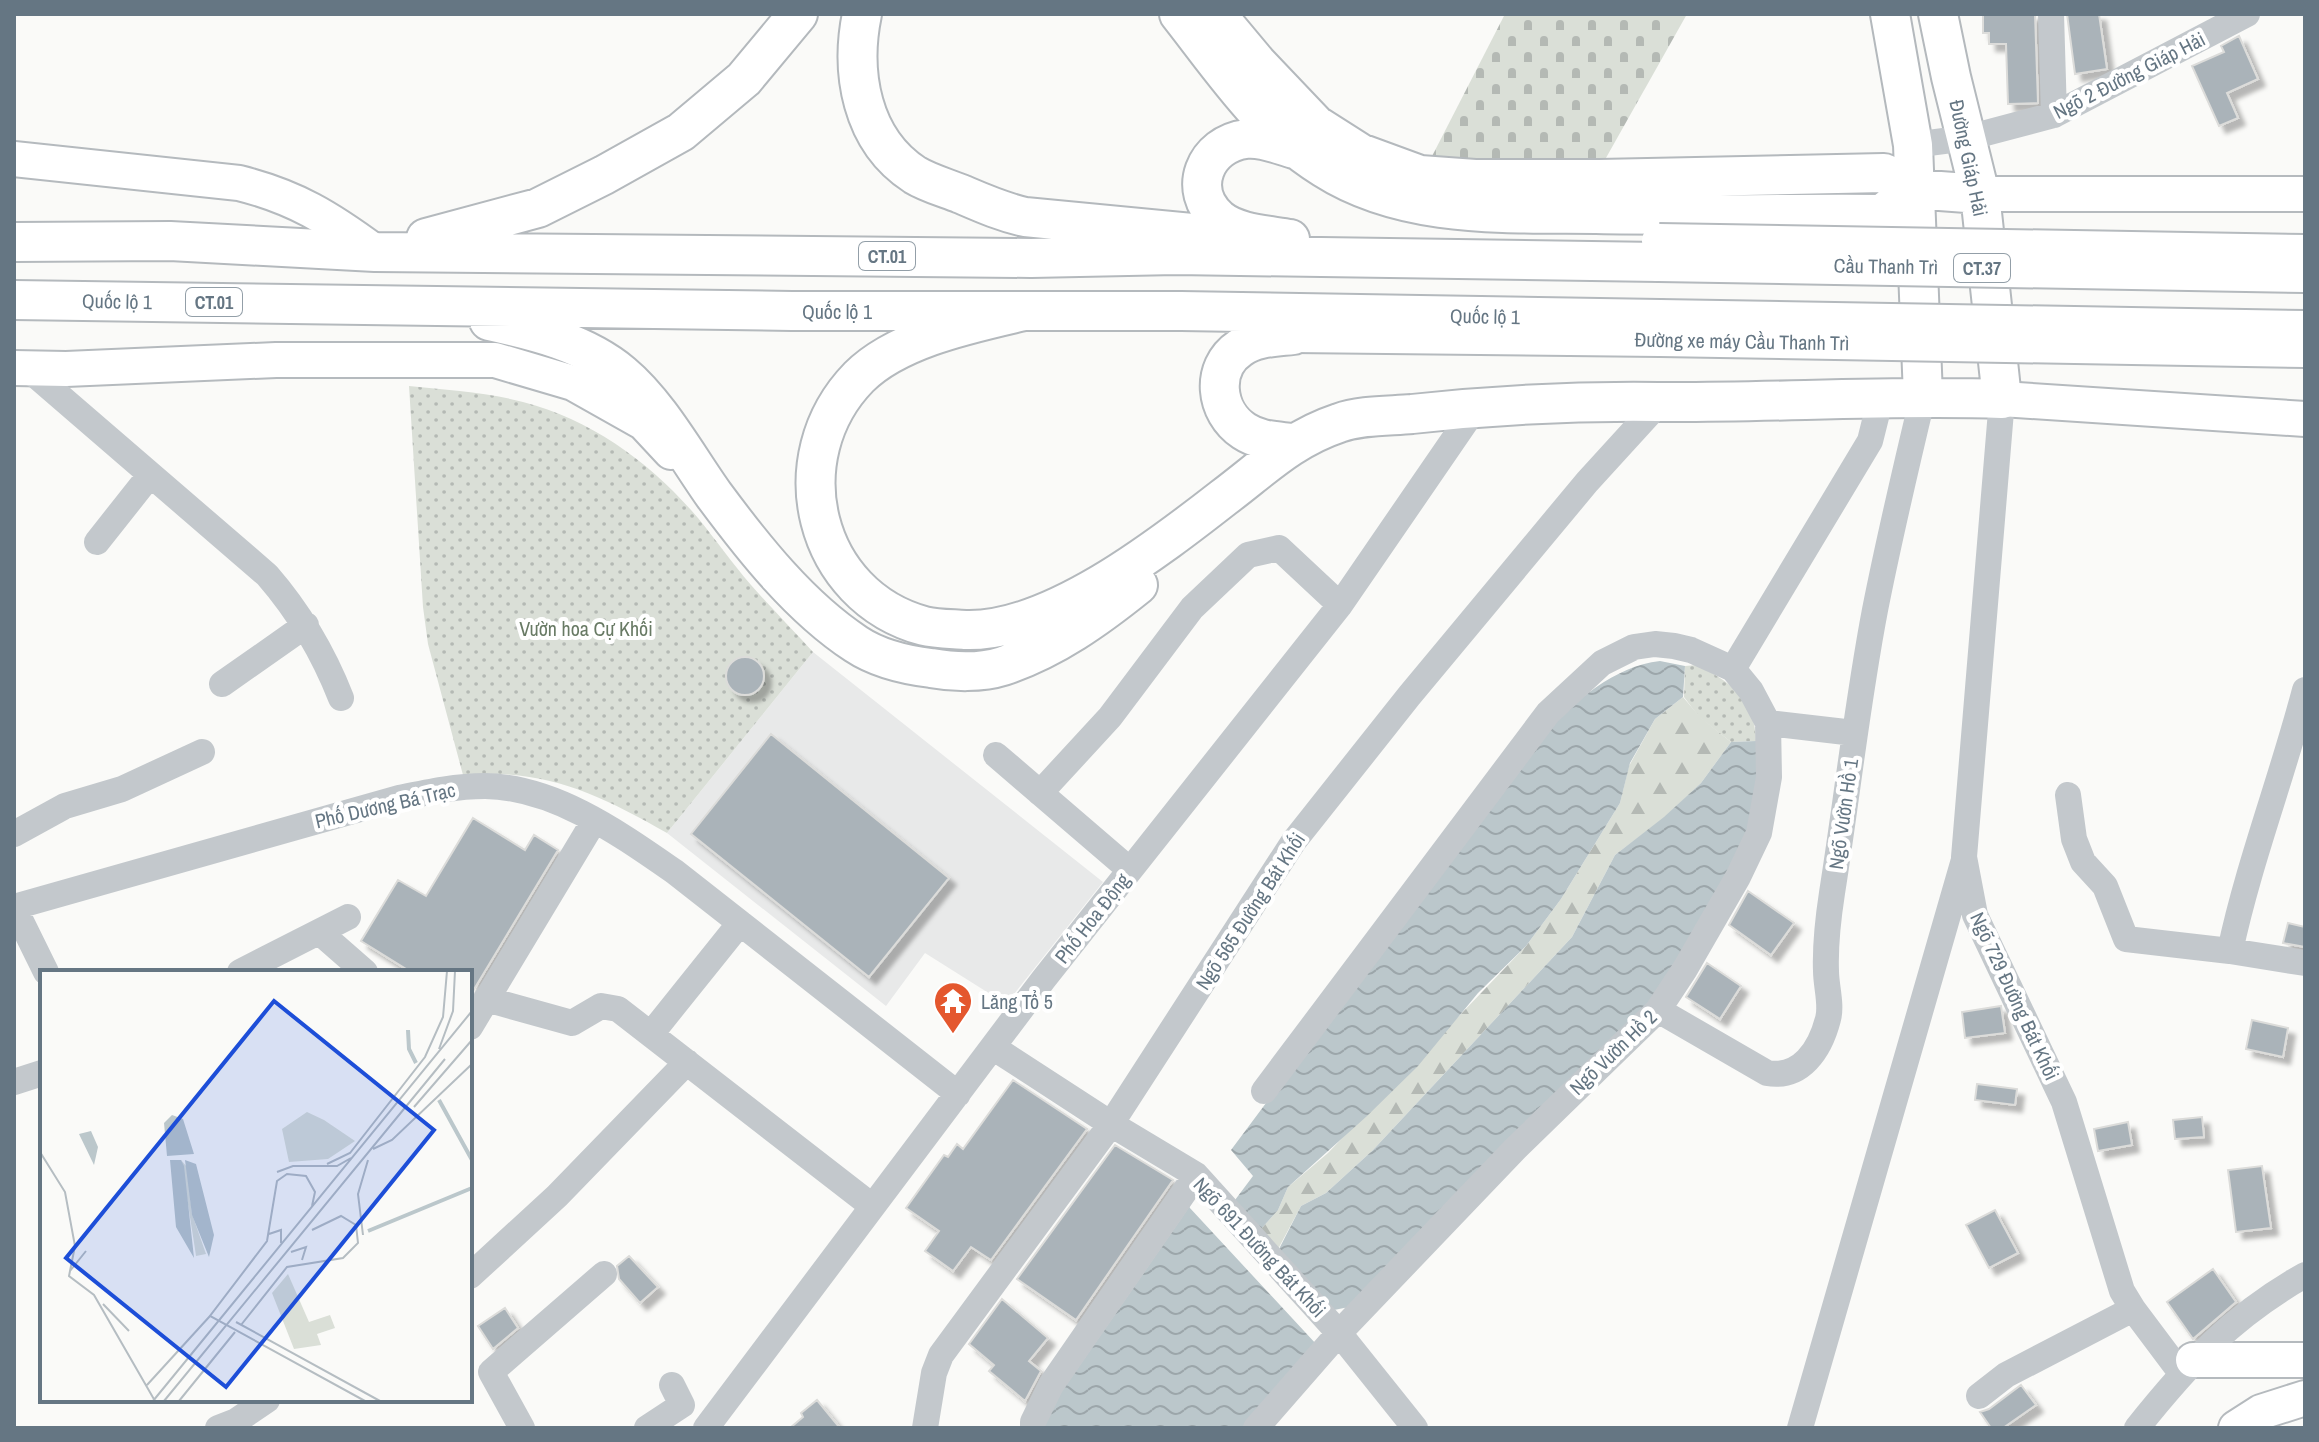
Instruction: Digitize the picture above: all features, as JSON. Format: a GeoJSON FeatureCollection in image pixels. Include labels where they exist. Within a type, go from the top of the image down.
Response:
{"type":"FeatureCollection","features":[{"type":"Feature","properties":{"kind":"highway"},"geometry":{"type":"LineString","coordinates":[[375,252],[538,208],[681,132],[744,79],[798,14]]}},
{"type":"Feature","properties":{"kind":"highway"},"geometry":{"type":"LineString","coordinates":[[862,14],[857,81],[863,103],[875,131],[915,175],[1025,217],[1205,234],[1399,258]]}},
{"type":"Feature","properties":{"kind":"highway"},"geometry":{"type":"LineString","coordinates":[[1179,14],[1256,112],[1297,150],[1326,170],[1393,199],[1466,211],[1628,215],[1882,214],[1913,189]]}},
{"type":"Feature","properties":{"kind":"highway"},"geometry":{"type":"LineString","coordinates":[[1216,14],[1316,125],[1360,153],[1420,175],[1475,179],[1599,179],[1884,173],[1913,189],[1980,194]]}},
{"type":"Feature","properties":{"kind":"highway"},"geometry":{"type":"LineString","coordinates":[[1890,14],[1913,145],[1923,396]]}},
{"type":"Feature","properties":{"kind":"highway","name":"Đường Giáp Hải"},"geometry":{"type":"LineString","coordinates":[[1938,14],[1980,194],[2002,399]]}},
{"type":"Feature","properties":{"kind":"highway"},"geometry":{"type":"LineString","coordinates":[[1297,150],[1251,138],[1224,145],[1208,161],[1203,172],[1201,184],[1211,209],[1220,220],[1233,228],[1399,258]]}},
{"type":"Feature","properties":{"kind":"highway"},"geometry":{"type":"LineString","coordinates":[[14,217],[170,241]]}},
{"type":"Feature","properties":{"kind":"highway","name":"CT.01"},"geometry":{"type":"LineString","coordinates":[[14,242],[170,241],[375,252],[1399,258],[1561,262]]}},
{"type":"Feature","properties":{"kind":"highway","name":"CT.37"},"geometry":{"type":"LineString","coordinates":[[1561,262],[1659,252]]}},
{"type":"Feature","properties":{"kind":"highway","name":"Cầu Thanh Trì"},"geometry":{"type":"LineString","coordinates":[[1659,252],[2305,273]]}},
{"type":"Feature","properties":{"kind":"highway","name":"Quốc lộ 1"},"geometry":{"type":"LineString","coordinates":[[18,300],[792,311],[1181,311],[1660,329]]}},
{"type":"Feature","properties":{"kind":"highway"},"geometry":{"type":"LineString","coordinates":[[414,304],[528,329],[582,348],[623,375],[654,410],[719,501],[812,610],[858,646],[907,665],[952,672],[1000,667],[1046,649],[1088,624],[1137,586],[1221,500]]}},
{"type":"Feature","properties":{"kind":"highway"},"geometry":{"type":"LineString","coordinates":[[1024,311],[949,329],[900,349],[861,375],[833,410],[817,452],[814,497],[825,541],[849,579],[883,608],[924,626],[969,630],[1014,624],[1056,610],[1113,577],[1221,500],[1292,443],[1343,421],[1476,407],[1637,411],[1881,397],[2002,399]]}},
{"type":"Feature","properties":{"kind":"highway"},"geometry":{"type":"LineString","coordinates":[[1660,329],[2305,330]]}},
{"type":"Feature","properties":{"kind":"highway"},"geometry":{"type":"LineString","coordinates":[[1292,443],[1261,439],[1242,431],[1223,405],[1219,375],[1241,347],[1262,338],[1293,335]]}},
{"type":"Feature","properties":{"kind":"main road"},"geometry":{"type":"LineString","coordinates":[[14,159],[239,183],[287,197],[375,252]]}},
{"type":"Feature","properties":{"kind":"main road"},"geometry":{"type":"LineString","coordinates":[[1980,194],[2305,194]]}},
{"type":"Feature","properties":{"kind":"main road"},"geometry":{"type":"LineString","coordinates":[[1659,252],[2305,252]]}},
{"type":"Feature","properties":{"kind":"main road","name":"Đường xe máy Cầu Thanh Trì"},"geometry":{"type":"LineString","coordinates":[[1181,311],[1293,335],[1660,329],[2305,350]]}},
{"type":"Feature","properties":{"kind":"main road"},"geometry":{"type":"LineString","coordinates":[[20,368],[276,360],[495,360],[573,383],[644,423],[719,501]]}},
{"type":"Feature","properties":{"kind":"main road"},"geometry":{"type":"LineString","coordinates":[[2002,399],[2305,419]]}},
{"type":"Feature","properties":{"kind":"main road"},"geometry":{"type":"LineString","coordinates":[[2187,1367],[2305,1360]]}},
{"type":"Feature","properties":{"kind":"main road"},"geometry":{"type":"LineString","coordinates":[[2236,1428],[2261,1412],[2305,1398]]}},
{"type":"Feature","properties":{"kind":"street"},"geometry":{"type":"LineString","coordinates":[[2051,14],[2054,115]]}},
{"type":"Feature","properties":{"kind":"street","name":"Ngõ 2 Đường Giáp Hải"},"geometry":{"type":"LineString","coordinates":[[1913,145],[1967,138],[2054,115],[2247,14]]}},
{"type":"Feature","properties":{"kind":"street"},"geometry":{"type":"LineString","coordinates":[[20,368],[267,575],[306,625],[325,658],[341,698]]}},
{"type":"Feature","properties":{"kind":"street","name":"Ngõ Vườn Hồ 1"},"geometry":{"type":"LineString","coordinates":[[1658,1010],[1767,1073],[1787,1075],[1807,1061],[1829,1017],[1826,935],[1854,733],[1875,609],[1923,396]]}},
{"type":"Feature","properties":{"kind":"street"},"geometry":{"type":"LineString","coordinates":[[1733,669],[1870,441],[1881,397]]}},
{"type":"Feature","properties":{"kind":"street","name":"Ngõ 729 Đường Bát Khối"},"geometry":{"type":"LineString","coordinates":[[2002,399],[1964,857],[1975,915],[2064,1102],[2122,1291],[2133,1309],[2187,1367]]}},
{"type":"Feature","properties":{"kind":"street","name":"Phố Hoa Động"},"geometry":{"type":"LineString","coordinates":[[706,1428],[1043,980],[1340,605],[1476,407]]}},
{"type":"Feature","properties":{"kind":"street","name":"Ngõ 565 Đường Bát Khối"},"geometry":{"type":"LineString","coordinates":[[925,1428],[934,1373],[941,1355],[1111,1124],[1294,841],[1409,696],[1587,482],[1637,411]]}},
{"type":"Feature","properties":{"kind":"street"},"geometry":{"type":"LineString","coordinates":[[1870,441],[1910,454]]}},
{"type":"Feature","properties":{"kind":"street"},"geometry":{"type":"LineString","coordinates":[[97,542],[150,475]]}},
{"type":"Feature","properties":{"kind":"street"},"geometry":{"type":"LineString","coordinates":[[1040,793],[1110,717],[1192,608],[1248,555],[1279,548],[1340,605]]}},
{"type":"Feature","properties":{"kind":"street"},"geometry":{"type":"LineString","coordinates":[[222,684],[306,625]]}},
{"type":"Feature","properties":{"kind":"street","name":"Ngõ Vườn Hồ 2"},"geometry":{"type":"LineString","coordinates":[[1256,1428],[1339,1333],[1548,1116],[1658,1010],[1731,890],[1759,833],[1769,777],[1768,723],[1751,691],[1733,669],[1691,650],[1655,644],[1634,647],[1618,654],[1583,679],[1548,713],[1264,1091]]}},
{"type":"Feature","properties":{"kind":"street"},"geometry":{"type":"LineString","coordinates":[[2230,951],[2240,904],[2289,752],[2305,690]]}},
{"type":"Feature","properties":{"kind":"street"},"geometry":{"type":"LineString","coordinates":[[1768,723],[1854,733]]}},
{"type":"Feature","properties":{"kind":"street"},"geometry":{"type":"LineString","coordinates":[[14,834],[65,806],[122,789],[202,752]]}},
{"type":"Feature","properties":{"kind":"street"},"geometry":{"type":"LineString","coordinates":[[996,755],[1130,870]]}},
{"type":"Feature","properties":{"kind":"street","name":"Phố Dương Bá Trạc"},"geometry":{"type":"LineString","coordinates":[[14,907],[361,808],[440,789],[487,786],[524,791],[594,821],[655,858],[958,1094]]}},
{"type":"Feature","properties":{"kind":"street"},"geometry":{"type":"LineString","coordinates":[[2068,795],[2074,839],[2083,862],[2105,886],[2126,939],[2305,963]]}},
{"type":"Feature","properties":{"kind":"street"},"geometry":{"type":"LineString","coordinates":[[472,1024],[594,821]]}},
{"type":"Feature","properties":{"kind":"street"},"geometry":{"type":"LineString","coordinates":[[1800,1428],[1964,857]]}},
{"type":"Feature","properties":{"kind":"street"},"geometry":{"type":"LineString","coordinates":[[14,907],[45,970]]}},
{"type":"Feature","properties":{"kind":"street"},"geometry":{"type":"LineString","coordinates":[[244,970],[348,917]]}},
{"type":"Feature","properties":{"kind":"street"},"geometry":{"type":"LineString","coordinates":[[651,1034],[740,923]]}},
{"type":"Feature","properties":{"kind":"street"},"geometry":{"type":"LineString","coordinates":[[325,937],[363,970]]}},
{"type":"Feature","properties":{"kind":"street"},"geometry":{"type":"LineString","coordinates":[[486,999],[572,1023],[601,1006],[618,1009],[872,1206]]}},
{"type":"Feature","properties":{"kind":"street","name":"Ngõ 691 Đường Bát Khối"},"geometry":{"type":"LineString","coordinates":[[994,1048],[1196,1175],[1339,1333],[1402,1423]]}},
{"type":"Feature","properties":{"kind":"street"},"geometry":{"type":"LineString","coordinates":[[472,1274],[557,1196],[687,1062]]}},
{"type":"Feature","properties":{"kind":"street"},"geometry":{"type":"LineString","coordinates":[[14,1082],[40,1074]]}},
{"type":"Feature","properties":{"kind":"street"},"geometry":{"type":"LineString","coordinates":[[1033,1428],[1051,1385],[1196,1175]]}},
{"type":"Feature","properties":{"kind":"street"},"geometry":{"type":"LineString","coordinates":[[522,1428],[491,1372],[604,1274]]}},
{"type":"Feature","properties":{"kind":"street"},"geometry":{"type":"LineString","coordinates":[[2137,1428],[2187,1367],[2231,1324],[2305,1275]]}},
{"type":"Feature","properties":{"kind":"street"},"geometry":{"type":"LineString","coordinates":[[1979,1396],[2006,1375],[2133,1309]]}},
{"type":"Feature","properties":{"kind":"street"},"geometry":{"type":"LineString","coordinates":[[647,1428],[682,1405],[672,1385]]}},
{"type":"Feature","properties":{"kind":"street"},"geometry":{"type":"LineString","coordinates":[[230,1419],[263,1402]]}},
{"type":"Feature","properties":{"kind":"shaded area"},"geometry":{"type":"Polygon","coordinates":[[[813,652],[1103,882],[1006,1004],[925,953],[886,1006],[667,833],[813,652]]]}},
{"type":"Feature","properties":{"kind":"green space"},"geometry":{"type":"Polygon","coordinates":[[[1505,14],[1687,14],[1602,165],[1428,164],[1505,14]]]}},
{"type":"Feature","properties":{"kind":"green space","name":"Vườn hoa Cự Khối"},"geometry":{"type":"Polygon","coordinates":[[[409,386],[523,402],[573,420],[620,446],[680,498],[751,585],[813,652],[667,833],[618,806],[570,787],[520,776],[463,775],[428,644],[409,386]]]}},
{"type":"Feature","properties":{"kind":"green space"},"geometry":{"type":"Polygon","coordinates":[[[1697,665],[1730,685],[1746,703],[1755,726],[1756,741],[1731,742],[1699,717],[1684,697],[1685,666],[1697,665]]]}},
{"type":"Feature","properties":{"kind":"green space"},"geometry":{"type":"Polygon","coordinates":[[[1683,697],[1700,717],[1731,742],[1701,783],[1665,817],[1615,855],[1572,937],[1373,1150],[1326,1193],[1301,1206],[1277,1251],[1261,1229],[1278,1210],[1288,1187],[1328,1153],[1526,946],[1561,899],[1620,803],[1629,766],[1655,719],[1683,697]]]}},
{"type":"Feature","properties":{"kind":"water"},"geometry":{"type":"Polygon","coordinates":[[[1660,661],[1685,666],[1683,697],[1655,719],[1630,763],[1620,803],[1561,899],[1526,946],[1478,993],[1418,1066],[1288,1187],[1278,1210],[1261,1229],[1235,1200],[1253,1176],[1231,1150],[1542,733],[1596,687],[1627,670],[1660,661]]]}},
{"type":"Feature","properties":{"kind":"water"},"geometry":{"type":"Polygon","coordinates":[[[1756,741],[1759,767],[1756,819],[1716,902],[1642,1016],[1349,1307],[1334,1310],[1278,1251],[1301,1206],[1326,1193],[1373,1150],[1572,937],[1615,855],[1701,783],[1731,742],[1756,741]]]}},
{"type":"Feature","properties":{"kind":"water"},"geometry":{"type":"Polygon","coordinates":[[[1189,1207],[1317,1345],[1244,1428],[1044,1428],[1046,1414],[1189,1207]]]}},
{"type":"Feature","properties":{"kind":"building"},"geometry":{"type":"Polygon","coordinates":[[[1983,14],[2035,14],[2038,103],[2008,104],[2006,44],[1989,44],[1989,33],[1983,33],[1983,14]]]}},
{"type":"Feature","properties":{"kind":"building"},"geometry":{"type":"Polygon","coordinates":[[[2067,14],[2099,14],[2107,69],[2075,74],[2067,14]]]}},
{"type":"Feature","properties":{"kind":"building"},"geometry":{"type":"Polygon","coordinates":[[[2239,36],[2258,79],[2227,93],[2238,118],[2219,126],[2192,66],[2224,52],[2221,46],[2239,36]]]}},
{"type":"Feature","properties":{"kind":"building"},"geometry":{"type":"Polygon","coordinates":[[[745,657],[758,663],[764,676],[758,689],[745,695],[732,689],[726,676],[732,663],[745,657]]]}},
{"type":"Feature","properties":{"kind":"building"},"geometry":{"type":"Polygon","coordinates":[[[771,734],[949,878],[869,977],[691,834],[771,734]]]}},
{"type":"Feature","properties":{"kind":"building"},"geometry":{"type":"Polygon","coordinates":[[[473,818],[525,850],[534,835],[558,850],[472,993],[472,970],[408,970],[361,941],[398,880],[426,896],[473,818]]]}},
{"type":"Feature","properties":{"kind":"building"},"geometry":{"type":"Polygon","coordinates":[[[1748,891],[1794,923],[1771,955],[1729,925],[1748,891]]]}},
{"type":"Feature","properties":{"kind":"building"},"geometry":{"type":"Polygon","coordinates":[[[2288,923],[2305,927],[2305,947],[2283,943],[2288,923]]]}},
{"type":"Feature","properties":{"kind":"building"},"geometry":{"type":"Polygon","coordinates":[[[1707,963],[1741,986],[1720,1019],[1686,997],[1707,963]]]}},
{"type":"Feature","properties":{"kind":"building"},"geometry":{"type":"Polygon","coordinates":[[[2001,1006],[2005,1033],[1965,1038],[1962,1012],[2001,1006]]]}},
{"type":"Feature","properties":{"kind":"building"},"geometry":{"type":"Polygon","coordinates":[[[2252,1020],[2288,1028],[2283,1057],[2246,1049],[2252,1020]]]}},
{"type":"Feature","properties":{"kind":"building"},"geometry":{"type":"Polygon","coordinates":[[[1013,1080],[1087,1129],[991,1260],[971,1247],[953,1271],[925,1251],[939,1231],[906,1208],[944,1155],[948,1157],[957,1144],[963,1149],[1013,1080]]]}},
{"type":"Feature","properties":{"kind":"building"},"geometry":{"type":"Polygon","coordinates":[[[1977,1084],[2017,1089],[2015,1105],[1975,1100],[1977,1084]]]}},
{"type":"Feature","properties":{"kind":"building"},"geometry":{"type":"Polygon","coordinates":[[[2202,1117],[2204,1137],[2175,1139],[2173,1120],[2202,1117]]]}},
{"type":"Feature","properties":{"kind":"building"},"geometry":{"type":"Polygon","coordinates":[[[2128,1122],[2132,1145],[2098,1151],[2094,1129],[2128,1122]]]}},
{"type":"Feature","properties":{"kind":"building"},"geometry":{"type":"Polygon","coordinates":[[[1115,1145],[1173,1180],[1076,1320],[1017,1279],[1115,1145]]]}},
{"type":"Feature","properties":{"kind":"building"},"geometry":{"type":"Polygon","coordinates":[[[2262,1166],[2271,1228],[2236,1232],[2228,1170],[2262,1166]]]}},
{"type":"Feature","properties":{"kind":"building"},"geometry":{"type":"Polygon","coordinates":[[[1995,1210],[2018,1253],[1989,1268],[1966,1225],[1995,1210]]]}},
{"type":"Feature","properties":{"kind":"building"},"geometry":{"type":"Polygon","coordinates":[[[629,1256],[658,1287],[640,1303],[619,1279],[617,1266],[629,1256]]]}},
{"type":"Feature","properties":{"kind":"building"},"geometry":{"type":"Polygon","coordinates":[[[2213,1269],[2236,1302],[2193,1339],[2167,1302],[2213,1269]]]}},
{"type":"Feature","properties":{"kind":"building"},"geometry":{"type":"Polygon","coordinates":[[[1002,1299],[1048,1338],[1029,1361],[1041,1371],[1025,1401],[989,1371],[994,1365],[969,1344],[1002,1299]]]}},
{"type":"Feature","properties":{"kind":"building"},"geometry":{"type":"Polygon","coordinates":[[[505,1308],[518,1328],[493,1349],[478,1326],[505,1308]]]}},
{"type":"Feature","properties":{"kind":"building"},"geometry":{"type":"Polygon","coordinates":[[[2021,1385],[2036,1405],[2003,1428],[1991,1428],[1980,1412],[1989,1409],[2021,1385]]]}},
{"type":"Feature","properties":{"kind":"building"},"geometry":{"type":"Polygon","coordinates":[[[817,1400],[840,1428],[790,1428],[803,1417],[801,1413],[817,1400]]]}},
{"type":"Feature","properties":{"kind":"place","name":"Lăng Tổ 5"},"geometry":{"type":"Point","coordinates":[953,1035]}}]}
